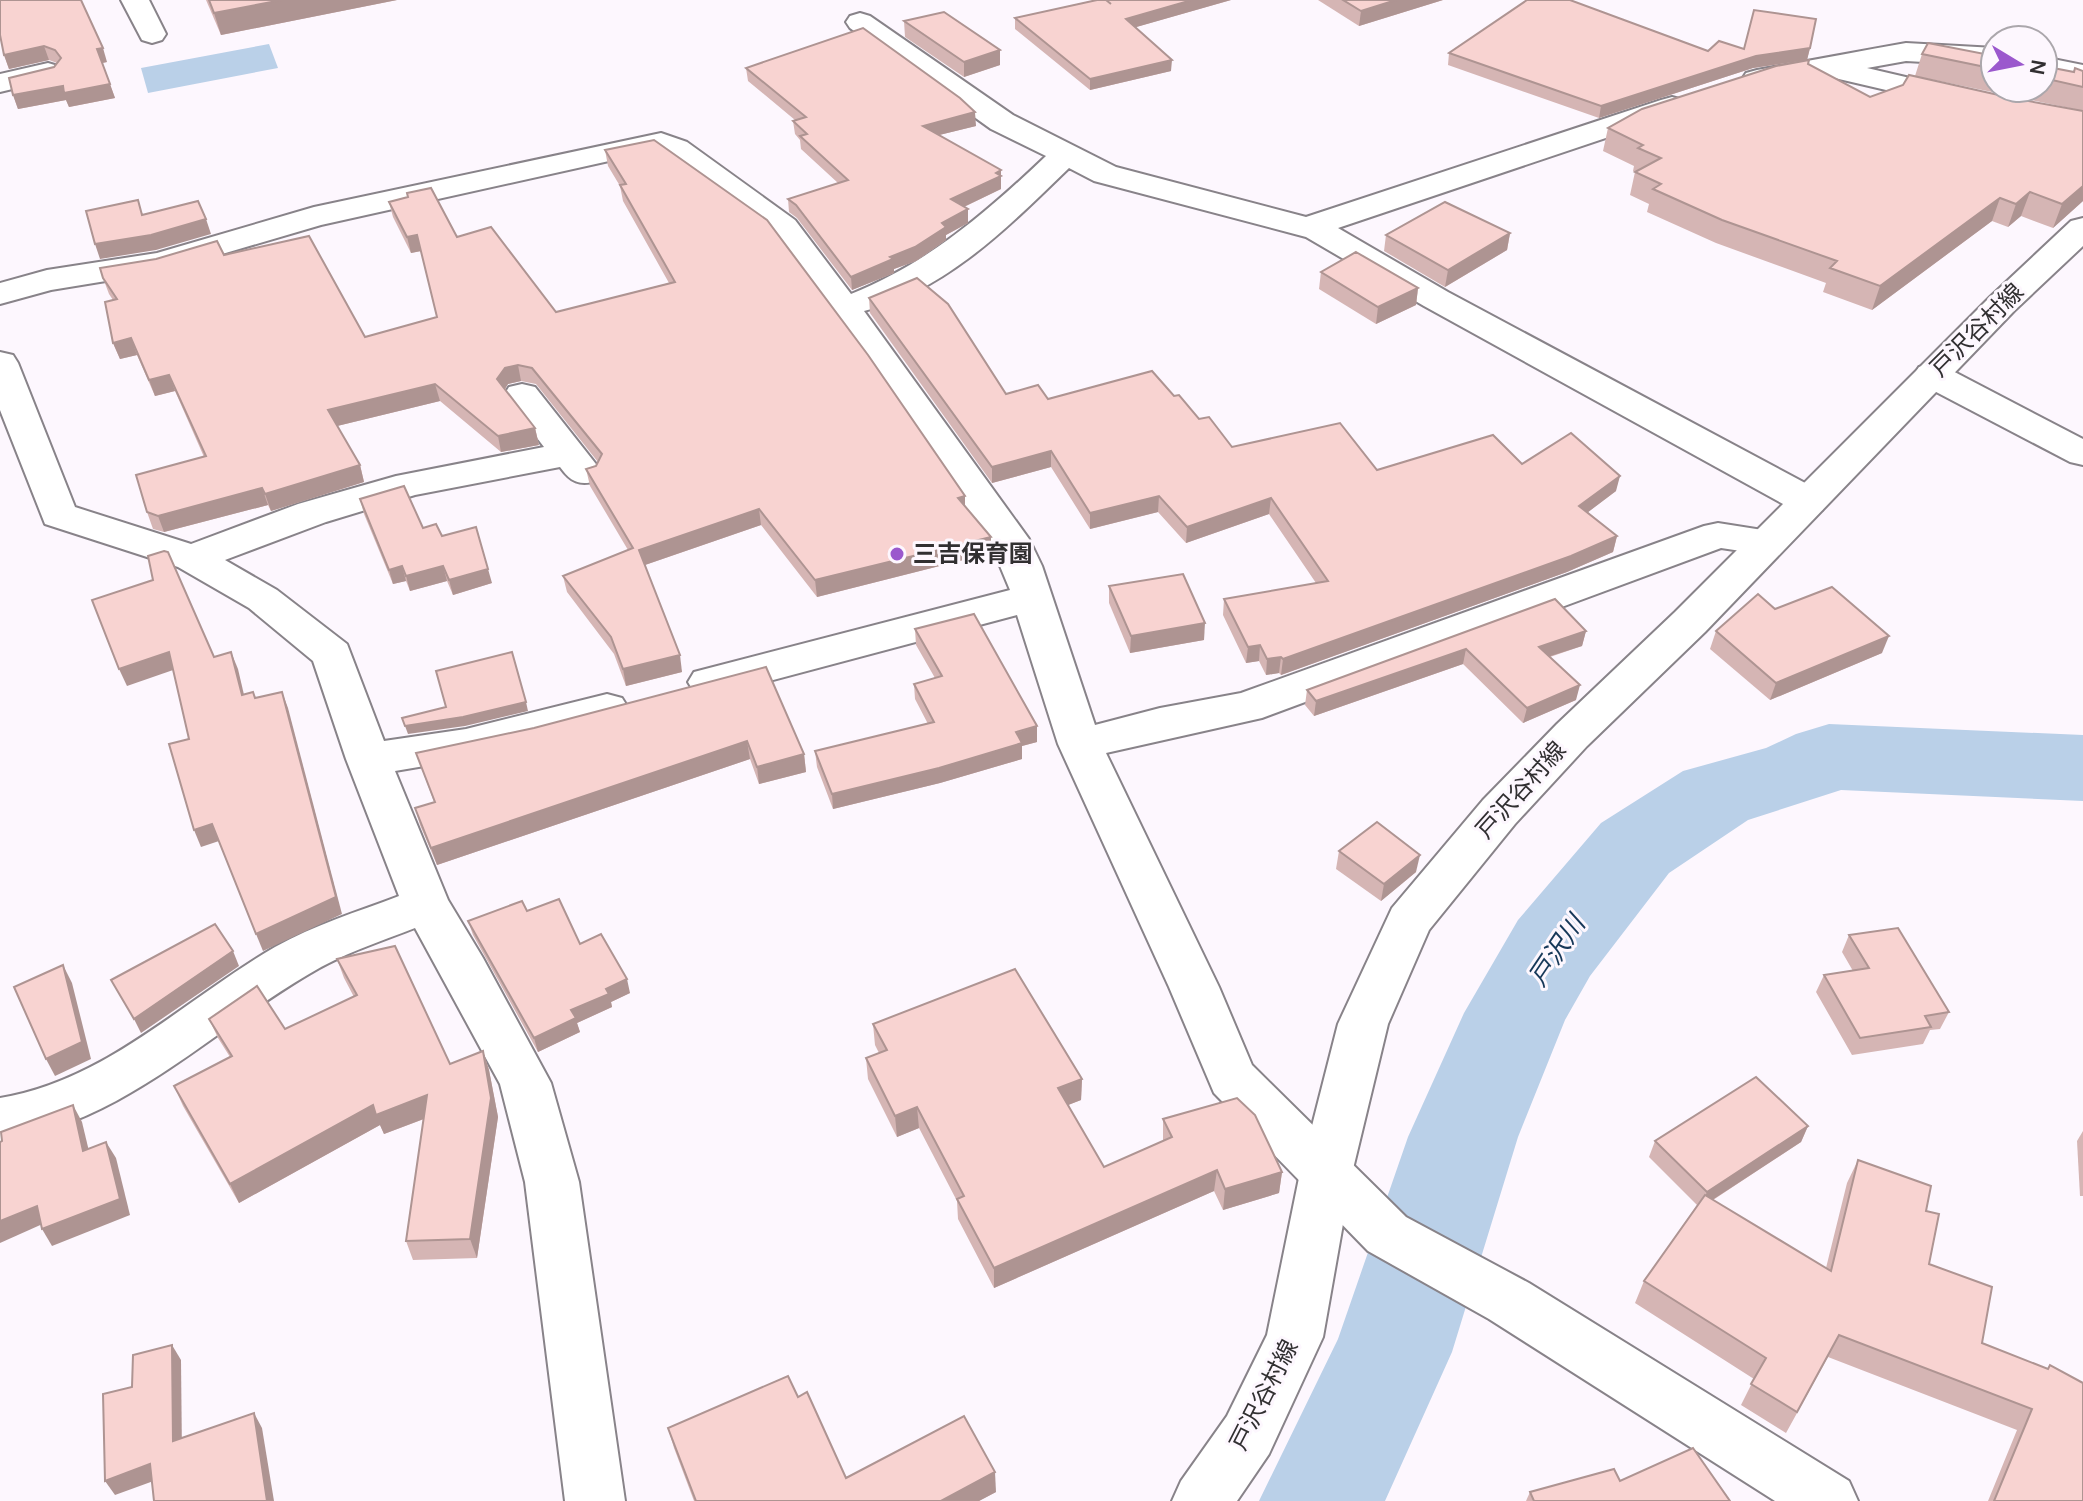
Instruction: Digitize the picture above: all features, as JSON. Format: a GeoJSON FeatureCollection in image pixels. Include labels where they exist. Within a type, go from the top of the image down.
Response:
{"type":"FeatureCollection","features":[{"type":"Feature","properties":{"kind":"street"},"geometry":{"type":"LineString","coordinates":[[135,0],[152,34]]}},
{"type":"Feature","properties":{"kind":"street"},"geometry":{"type":"LineString","coordinates":[[860,22],[1002,122],[1105,174],[1308,227],[1808,501]]}},
{"type":"Feature","properties":{"kind":"street"},"geometry":{"type":"LineString","coordinates":[[1734,86],[1764,77],[1906,52],[1979,56]]}},
{"type":"Feature","properties":{"kind":"street"},"geometry":{"type":"LineString","coordinates":[[1826,67],[1990,106]]}},
{"type":"Feature","properties":{"kind":"street"},"geometry":{"type":"LineString","coordinates":[[2059,69],[2083,74]]}},
{"type":"Feature","properties":{"kind":"street"},"geometry":{"type":"LineString","coordinates":[[0,83],[48,72]]}},
{"type":"Feature","properties":{"kind":"street"},"geometry":{"type":"LineString","coordinates":[[1308,227],[1704,96]]}},
{"type":"Feature","properties":{"kind":"street"},"geometry":{"type":"LineString","coordinates":[[0,294],[47,280],[161,262],[314,217],[661,142],[676,149],[783,227],[1009,539],[1032,598],[1080,744],[1194,987],[1232,1078],[1387,1234],[1509,1301],[1828,1501]]}},
{"type":"Feature","properties":{"kind":"street"},"geometry":{"type":"LineString","coordinates":[[844,308],[899,289],[943,263],[1011,207],[1066,154]]}},
{"type":"Feature","properties":{"kind":"street","name":"戸沢谷村線"},"geometry":{"type":"LineString","coordinates":[[1202,1501],[1248,1435],[1295,1337],[1326,1173],[1363,1024],[1409,921],[1520,790],[1932,375],[2083,228]]}},
{"type":"Feature","properties":{"kind":"street"},"geometry":{"type":"LineString","coordinates":[[0,363],[59,515],[192,558],[263,599],[332,654],[368,759],[426,905],[525,1083],[552,1182],[595,1501]]}},
{"type":"Feature","properties":{"kind":"street"},"geometry":{"type":"LineString","coordinates":[[1932,375],[2083,454]]}},
{"type":"Feature","properties":{"kind":"street"},"geometry":{"type":"LineString","coordinates":[[192,558],[312,513],[410,484],[577,463],[522,395]]}},
{"type":"Feature","properties":{"kind":"street"},"geometry":{"type":"LineString","coordinates":[[1080,744],[1160,723],[1247,707],[1718,535],[1768,542]]}},
{"type":"Feature","properties":{"kind":"street"},"geometry":{"type":"LineString","coordinates":[[368,759],[466,744],[1032,598]]}},
{"type":"Feature","properties":{"kind":"street"},"geometry":{"type":"LineString","coordinates":[[0,1120],[17,1119],[85,1096],[293,960],[426,905]]}},
{"type":"Feature","properties":{"kind":"water"},"geometry":{"type":"Polygon","coordinates":[[[269,44],[278,68],[148,93],[141,68],[269,44]]]}},
{"type":"Feature","properties":{"kind":"building"},"geometry":{"type":"Polygon","coordinates":[[[0,0],[81,0],[103,48],[97,49],[110,84],[64,93],[63,86],[13,95],[9,78],[54,67],[61,58],[55,50],[44,46],[4,55],[0,35],[0,0]]]}},
{"type":"Feature","properties":{"kind":"building"},"geometry":{"type":"Polygon","coordinates":[[[209,0],[282,0],[214,13],[209,0]]]}},
{"type":"Feature","properties":{"kind":"building"},"geometry":{"type":"Polygon","coordinates":[[[1097,0],[1192,0],[1126,19],[1172,60],[1090,79],[1015,18],[1097,0]]]}},
{"type":"Feature","properties":{"kind":"building"},"geometry":{"type":"Polygon","coordinates":[[[1343,0],[1396,0],[1361,11],[1343,0]]]}},
{"type":"Feature","properties":{"kind":"building"},"geometry":{"type":"Polygon","coordinates":[[[1527,0],[1570,0],[1708,51],[1719,41],[1744,49],[1754,10],[1816,19],[1810,48],[1756,56],[1601,106],[1449,53],[1527,0]]]}},
{"type":"Feature","properties":{"kind":"building"},"geometry":{"type":"Polygon","coordinates":[[[944,12],[1000,50],[964,62],[904,21],[944,12]]]}},
{"type":"Feature","properties":{"kind":"building"},"geometry":{"type":"Polygon","coordinates":[[[863,28],[975,112],[923,126],[1001,170],[996,173],[1001,176],[951,199],[968,209],[942,223],[946,227],[915,247],[890,257],[893,259],[851,277],[796,205],[788,199],[848,180],[800,136],[807,134],[793,121],[806,117],[746,68],[863,28]]]}},
{"type":"Feature","properties":{"kind":"building"},"geometry":{"type":"Polygon","coordinates":[[[1928,43],[1979,53],[1979,66],[1922,54],[1928,43]]]}},
{"type":"Feature","properties":{"kind":"building"},"geometry":{"type":"Polygon","coordinates":[[[1809,60],[1808,64],[1870,97],[1903,85],[1909,75],[1979,91],[1979,104],[2045,104],[2083,111],[2083,186],[2062,204],[2030,192],[2016,204],[2000,198],[1880,286],[1830,268],[1837,261],[1722,220],[1653,189],[1661,184],[1635,172],[1661,158],[1638,148],[1643,145],[1608,128],[1642,109],[1776,66],[1809,60]]]}},
{"type":"Feature","properties":{"kind":"building"},"geometry":{"type":"Polygon","coordinates":[[[2059,69],[2083,71],[2083,87],[2059,82],[2059,69]]]}},
{"type":"Feature","properties":{"kind":"building"},"geometry":{"type":"Polygon","coordinates":[[[654,140],[767,220],[868,355],[965,496],[958,498],[991,537],[815,580],[759,509],[639,550],[680,655],[623,669],[611,637],[563,576],[633,548],[586,469],[596,466],[602,454],[532,368],[518,365],[505,368],[497,379],[535,428],[498,436],[435,384],[328,410],[360,465],[265,494],[262,488],[158,516],[147,512],[136,475],[206,456],[169,375],[149,380],[131,338],[113,343],[105,302],[117,299],[100,268],[156,259],[217,241],[224,255],[309,236],[365,337],[437,317],[417,235],[407,237],[389,202],[408,197],[407,193],[431,188],[457,237],[491,227],[556,312],[675,282],[620,185],[626,184],[605,150],[654,140]]]}},
{"type":"Feature","properties":{"kind":"building"},"geometry":{"type":"Polygon","coordinates":[[[138,200],[142,215],[198,201],[206,219],[151,235],[95,244],[86,211],[138,200]]]}},
{"type":"Feature","properties":{"kind":"building"},"geometry":{"type":"Polygon","coordinates":[[[1445,202],[1510,233],[1448,270],[1386,235],[1445,202]]]}},
{"type":"Feature","properties":{"kind":"building"},"geometry":{"type":"Polygon","coordinates":[[[1356,252],[1418,288],[1378,307],[1321,272],[1356,252]]]}},
{"type":"Feature","properties":{"kind":"building"},"geometry":{"type":"Polygon","coordinates":[[[917,278],[948,304],[1006,394],[1038,385],[1048,399],[1152,371],[1174,396],[1179,395],[1199,419],[1209,417],[1232,447],[1340,423],[1377,470],[1493,435],[1522,464],[1571,433],[1620,476],[1579,506],[1617,536],[1571,556],[1283,659],[1267,659],[1260,645],[1248,647],[1224,599],[1328,581],[1271,498],[1187,527],[1159,496],[1090,513],[1051,451],[992,467],[869,298],[917,278]]]}},
{"type":"Feature","properties":{"kind":"building"},"geometry":{"type":"Polygon","coordinates":[[[404,486],[423,528],[436,524],[442,536],[476,527],[488,569],[449,580],[443,566],[406,576],[402,566],[389,570],[360,499],[404,486]]]}},
{"type":"Feature","properties":{"kind":"building"},"geometry":{"type":"Polygon","coordinates":[[[168,552],[214,657],[231,652],[242,695],[253,692],[255,698],[282,692],[336,897],[256,934],[212,824],[194,830],[169,744],[189,739],[169,652],[119,669],[92,600],[153,580],[148,556],[168,552]]]}},
{"type":"Feature","properties":{"kind":"building"},"geometry":{"type":"Polygon","coordinates":[[[1183,574],[1205,623],[1131,636],[1109,586],[1183,574]]]}},
{"type":"Feature","properties":{"kind":"building"},"geometry":{"type":"Polygon","coordinates":[[[1832,587],[1889,636],[1776,683],[1716,631],[1758,594],[1775,609],[1832,587]]]}},
{"type":"Feature","properties":{"kind":"building"},"geometry":{"type":"Polygon","coordinates":[[[1555,599],[1586,631],[1539,647],[1580,685],[1527,708],[1466,649],[1316,701],[1307,690],[1555,599]]]}},
{"type":"Feature","properties":{"kind":"building"},"geometry":{"type":"Polygon","coordinates":[[[974,614],[1037,726],[1016,732],[1022,743],[939,768],[832,794],[815,751],[934,722],[914,684],[942,676],[915,629],[974,614]]]}},
{"type":"Feature","properties":{"kind":"building"},"geometry":{"type":"Polygon","coordinates":[[[512,652],[526,702],[463,717],[405,726],[402,718],[446,707],[436,671],[512,652]]]}},
{"type":"Feature","properties":{"kind":"building"},"geometry":{"type":"Polygon","coordinates":[[[766,667],[804,754],[757,767],[747,741],[431,848],[415,808],[435,802],[416,753],[534,728],[766,667]]]}},
{"type":"Feature","properties":{"kind":"building"},"geometry":{"type":"Polygon","coordinates":[[[1377,822],[1420,855],[1384,884],[1339,851],[1377,822]]]}},
{"type":"Feature","properties":{"kind":"building"},"geometry":{"type":"Polygon","coordinates":[[[559,899],[580,944],[601,934],[627,979],[606,989],[609,994],[571,1010],[576,1018],[534,1038],[468,921],[522,901],[527,911],[559,899]]]}},
{"type":"Feature","properties":{"kind":"building"},"geometry":{"type":"Polygon","coordinates":[[[215,924],[233,951],[134,1019],[111,980],[215,924]]]}},
{"type":"Feature","properties":{"kind":"building"},"geometry":{"type":"Polygon","coordinates":[[[1898,928],[1949,1012],[1925,1016],[1931,1027],[1860,1038],[1824,975],[1869,968],[1849,935],[1898,928]]]}},
{"type":"Feature","properties":{"kind":"building"},"geometry":{"type":"Polygon","coordinates":[[[395,946],[450,1064],[483,1051],[491,1098],[470,1239],[406,1241],[427,1095],[376,1115],[373,1105],[230,1184],[174,1086],[232,1056],[209,1019],[257,986],[285,1029],[357,995],[337,959],[395,946]]]}},
{"type":"Feature","properties":{"kind":"building"},"geometry":{"type":"Polygon","coordinates":[[[63,965],[82,1042],[46,1059],[14,987],[63,965]]]}},
{"type":"Feature","properties":{"kind":"building"},"geometry":{"type":"Polygon","coordinates":[[[1015,969],[1082,1079],[1058,1088],[1104,1167],[1172,1137],[1163,1119],[1237,1098],[1255,1115],[1282,1172],[1225,1189],[1217,1170],[994,1268],[957,1199],[964,1196],[917,1107],[895,1116],[866,1058],[887,1050],[873,1024],[1015,969]]]}},
{"type":"Feature","properties":{"kind":"building"},"geometry":{"type":"Polygon","coordinates":[[[1756,1077],[1808,1126],[1707,1192],[1655,1141],[1756,1077]]]}},
{"type":"Feature","properties":{"kind":"building"},"geometry":{"type":"Polygon","coordinates":[[[73,1105],[83,1151],[106,1142],[120,1199],[42,1229],[37,1206],[0,1221],[1,1132],[73,1105]]]}},
{"type":"Feature","properties":{"kind":"building"},"geometry":{"type":"Polygon","coordinates":[[[1858,1160],[1931,1186],[1926,1211],[1939,1214],[1929,1264],[1992,1287],[1982,1343],[2048,1369],[2050,1365],[2083,1383],[2083,1501],[1994,1501],[2032,1409],[1839,1335],[1797,1412],[1751,1384],[1766,1358],[1644,1281],[1705,1195],[1831,1271],[1858,1160]]]}},
{"type":"Feature","properties":{"kind":"building"},"geometry":{"type":"Polygon","coordinates":[[[172,1345],[173,1441],[254,1413],[267,1501],[154,1501],[150,1464],[105,1481],[103,1394],[132,1387],[133,1355],[172,1345]]]}},
{"type":"Feature","properties":{"kind":"building"},"geometry":{"type":"Polygon","coordinates":[[[788,1376],[798,1397],[807,1392],[846,1478],[964,1416],[995,1472],[941,1501],[696,1501],[668,1428],[788,1376]]]}},
{"type":"Feature","properties":{"kind":"building"},"geometry":{"type":"Polygon","coordinates":[[[1693,1448],[1730,1501],[1534,1501],[1530,1492],[1614,1469],[1620,1481],[1693,1448]]]}},
{"type":"Feature","properties":{"kind":"waterway","name":"戸沢川"},"geometry":{"type":"LineString","coordinates":[[1322,1501],[1393,1352],[1463,1137],[1516,1013],[1554,948],[1635,848],[1716,795],[1793,774],[1829,757],[2083,768]]}},
{"type":"Feature","properties":{"kind":"place","name":"三吉保育園"},"geometry":{"type":"Point","coordinates":[897,554]}}]}
